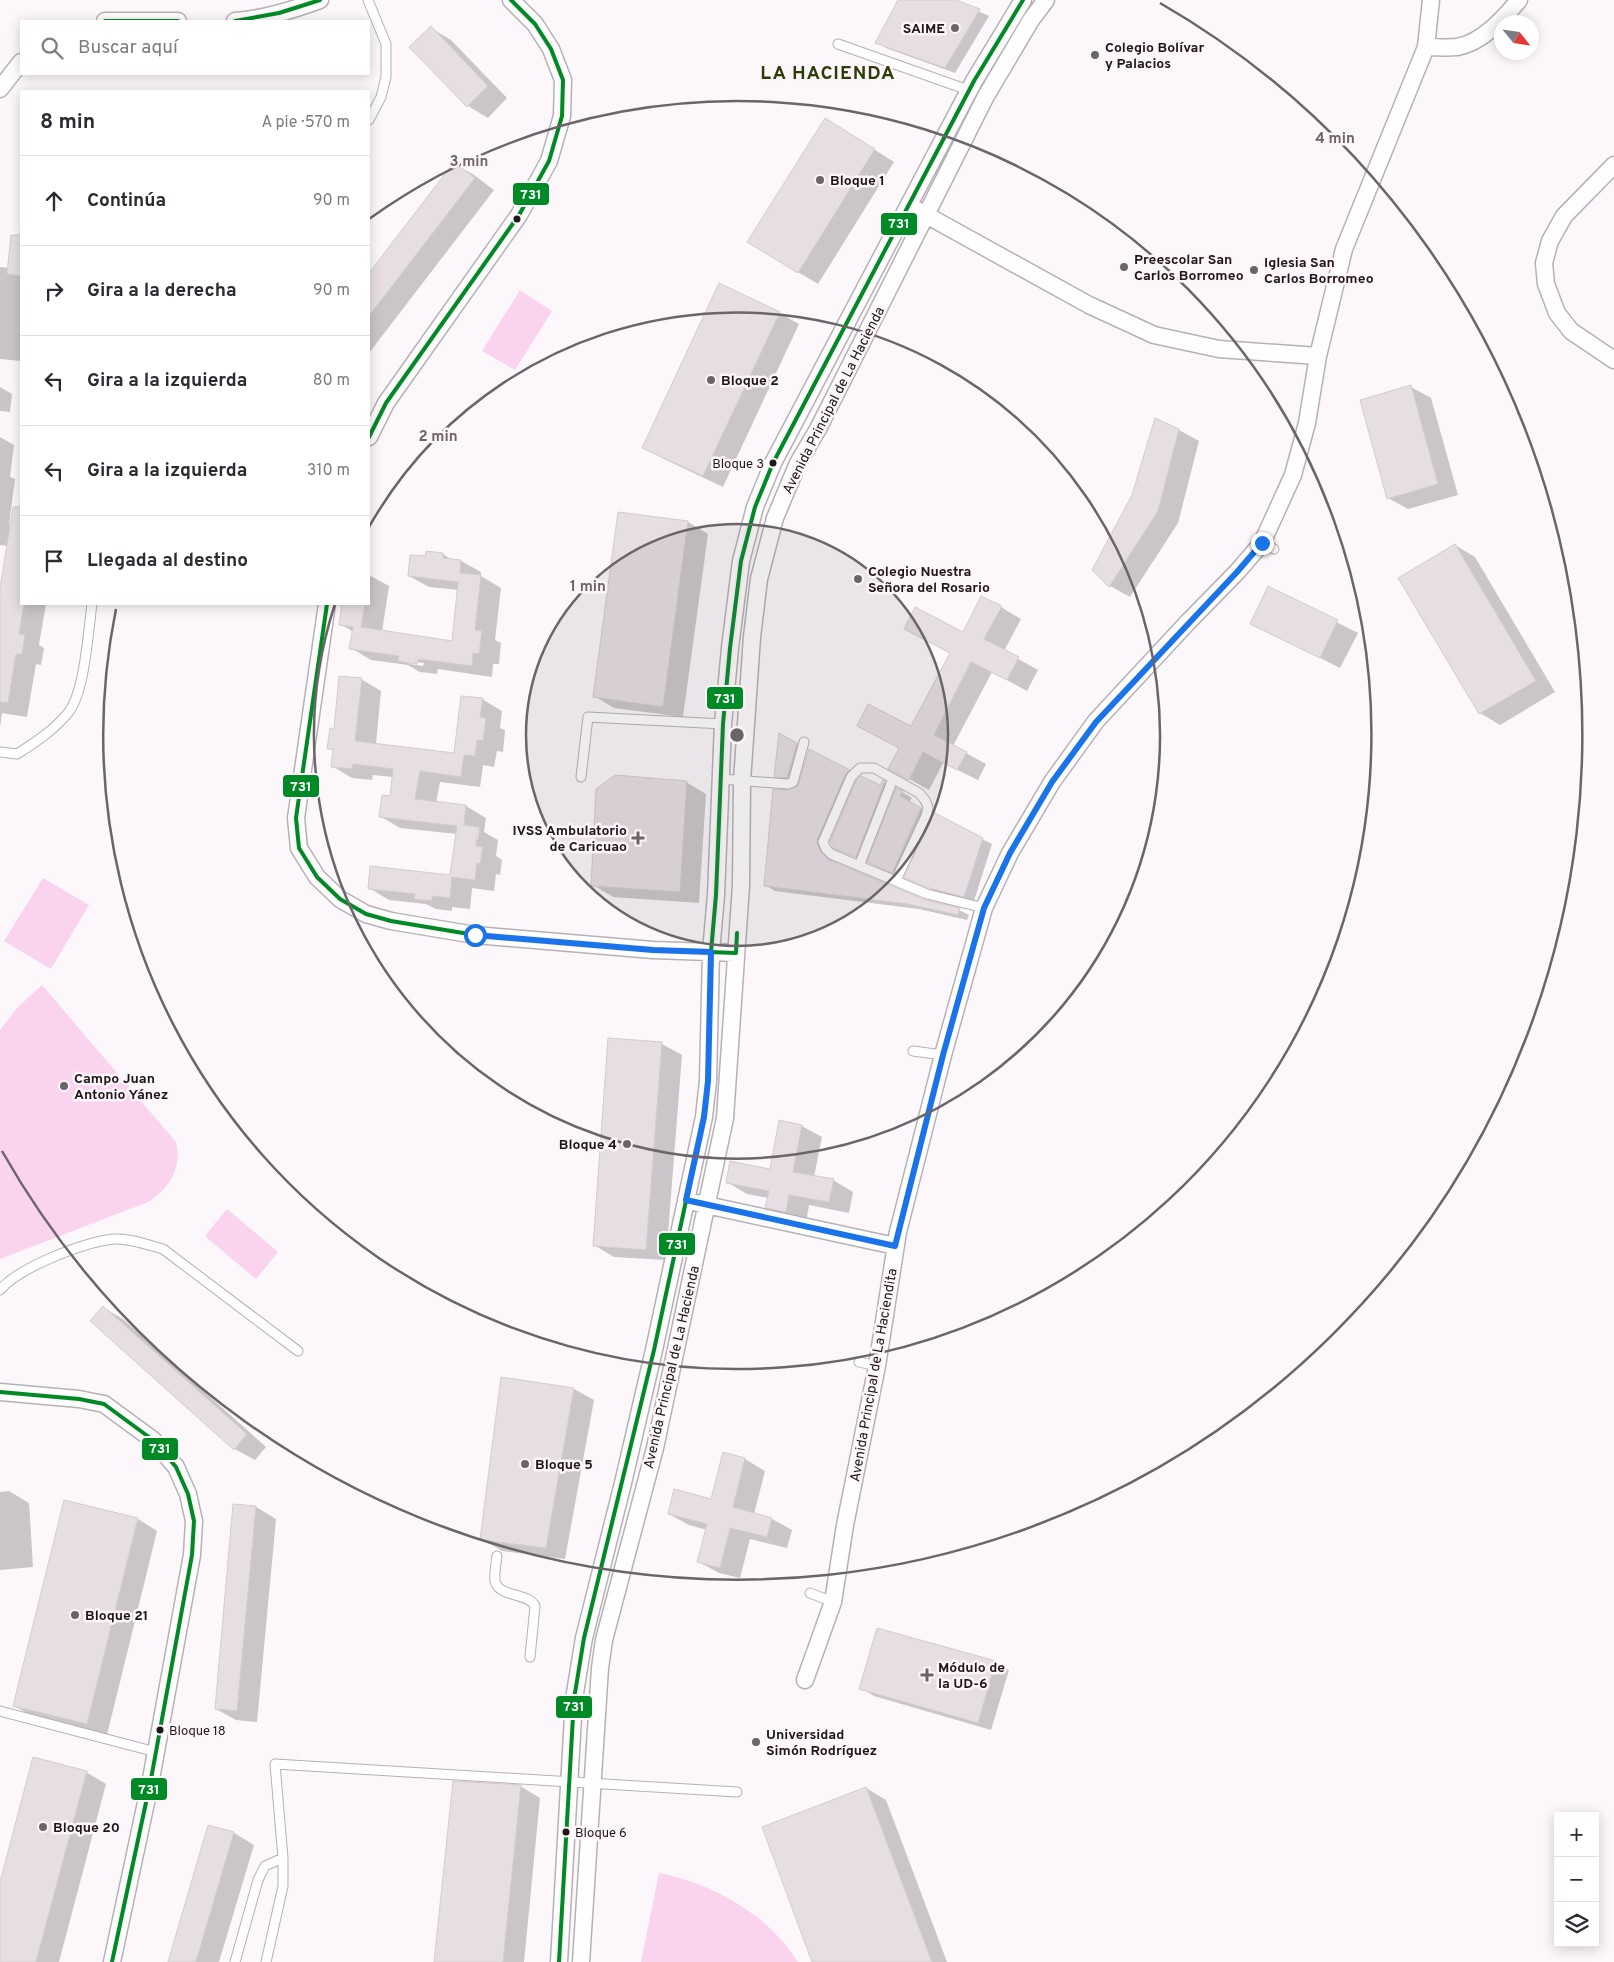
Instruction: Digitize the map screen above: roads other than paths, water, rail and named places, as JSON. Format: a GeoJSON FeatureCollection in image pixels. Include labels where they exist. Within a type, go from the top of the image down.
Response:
{"type":"FeatureCollection","features":[{"type":"Feature","properties":{"kind":"street"},"geometry":{"type":"LineString","coordinates":[[254,20],[299,8],[320,0]]}},
{"type":"Feature","properties":{"kind":"street"},"geometry":{"type":"LineString","coordinates":[[370,435],[386,402],[519,215],[548,161],[562,116],[562,80],[551,49],[535,24],[511,0]]}},
{"type":"Feature","properties":{"kind":"street","name":"Avenida Principal de La Hacienda"},"geometry":{"type":"LineString","coordinates":[[559,1962],[574,1699],[604,1640],[655,1448],[684,1263],[686,1200],[704,1117],[707,1090],[711,952],[716,895],[723,724],[741,561],[755,508],[773,463],[970,90],[1023,0]]}},
{"type":"Feature","properties":{"kind":"street","name":"Avenida Principal de La Hacienda"},"geometry":{"type":"LineString","coordinates":[[580,1962],[590,1667],[584,1638],[623,1483],[684,1263],[707,1205],[725,1118],[741,884],[742,781],[758,586],[775,518],[798,463],[818,429],[986,96],[1026,28],[1046,0]]}},
{"type":"Feature","properties":{"kind":"street","name":"Avenida Principal de La Haciendita"},"geometry":{"type":"LineString","coordinates":[[806,1680],[833,1602],[845,1525],[876,1366],[895,1246],[943,1055],[984,908],[1010,853],[1052,782],[1096,722],[1237,572],[1268,546],[1293,475],[1307,423],[1318,356],[1344,249],[1426,47],[1431,0]]}},
{"type":"Feature","properties":{"kind":"street"},"geometry":{"type":"LineString","coordinates":[[1426,47],[1458,47],[1482,36],[1503,20],[1519,0]]}},
{"type":"Feature","properties":{"kind":"street"},"geometry":{"type":"LineString","coordinates":[[0,89],[20,63]]}},
{"type":"Feature","properties":{"kind":"street"},"geometry":{"type":"LineString","coordinates":[[1614,165],[1564,216],[1550,241],[1544,262],[1546,284],[1557,313],[1571,331],[1614,360]]}},
{"type":"Feature","properties":{"kind":"street"},"geometry":{"type":"LineString","coordinates":[[908,206],[926,214],[1089,304],[1154,335],[1219,349],[1318,356]]}},
{"type":"Feature","properties":{"kind":"street"},"geometry":{"type":"LineString","coordinates":[[326,605],[296,818],[299,848],[317,877],[340,899],[366,914],[391,921],[475,935],[653,950],[736,953]]}},
{"type":"Feature","properties":{"kind":"street"},"geometry":{"type":"LineString","coordinates":[[723,724],[746,724]]}},
{"type":"Feature","properties":{"kind":"street"},"geometry":{"type":"LineString","coordinates":[[686,1200],[895,1246]]}},
{"type":"Feature","properties":{"kind":"street"},"geometry":{"type":"LineString","coordinates":[[0,1392],[80,1399],[104,1404],[153,1440],[176,1466],[188,1494],[194,1521],[192,1555],[156,1752],[112,1962]]}},
{"type":"Feature","properties":{"kind":"lane"},"geometry":{"type":"LineString","coordinates":[[368,0],[386,44],[386,77],[381,97],[370,118]]}},
{"type":"Feature","properties":{"kind":"lane"},"geometry":{"type":"LineString","coordinates":[[838,44],[986,96]]}},
{"type":"Feature","properties":{"kind":"lane"},"geometry":{"type":"LineString","coordinates":[[0,752],[17,754],[53,728],[69,711],[79,690],[92,605]]}},
{"type":"Feature","properties":{"kind":"lane"},"geometry":{"type":"LineString","coordinates":[[581,777],[588,717],[723,724]]}},
{"type":"Feature","properties":{"kind":"lane"},"geometry":{"type":"LineString","coordinates":[[721,779],[788,784],[793,782],[804,742]]}},
{"type":"Feature","properties":{"kind":"lane"},"geometry":{"type":"LineString","coordinates":[[896,880],[928,811],[926,800],[919,793],[874,768],[860,768],[855,773],[823,842],[826,850],[831,854],[927,894],[984,908]]}},
{"type":"Feature","properties":{"kind":"lane"},"geometry":{"type":"LineString","coordinates":[[859,866],[893,779]]}},
{"type":"Feature","properties":{"kind":"lane"},"geometry":{"type":"LineString","coordinates":[[913,1052],[943,1055]]}},
{"type":"Feature","properties":{"kind":"lane"},"geometry":{"type":"LineString","coordinates":[[0,1290],[28,1268],[91,1243],[116,1239],[141,1243],[163,1248],[298,1351]]}},
{"type":"Feature","properties":{"kind":"lane"},"geometry":{"type":"LineString","coordinates":[[859,1362],[876,1366]]}},
{"type":"Feature","properties":{"kind":"lane"},"geometry":{"type":"LineString","coordinates":[[497,1556],[495,1582],[499,1588],[530,1600],[535,1606],[530,1657]]}},
{"type":"Feature","properties":{"kind":"lane"},"geometry":{"type":"LineString","coordinates":[[810,1593],[833,1602]]}},
{"type":"Feature","properties":{"kind":"lane"},"geometry":{"type":"LineString","coordinates":[[0,1711],[156,1752]]}},
{"type":"Feature","properties":{"kind":"lane"},"geometry":{"type":"LineString","coordinates":[[266,1962],[284,1886],[275,1764],[737,1792]]}},
{"type":"Feature","properties":{"kind":"lane"},"geometry":{"type":"LineString","coordinates":[[235,1962],[258,1880],[265,1866],[283,1858]]}},
{"type":"Feature","properties":{"kind":"place","name":"SAIME"},"geometry":{"type":"Point","coordinates":[955,28]}},
{"type":"Feature","properties":{"kind":"place","name":"Colegio Bolívar y Palacios"},"geometry":{"type":"Point","coordinates":[1095,55]}},
{"type":"Feature","properties":{"kind":"place","name":"Bloque 1"},"geometry":{"type":"Point","coordinates":[820,180]}},
{"type":"Feature","properties":{"kind":"place","name":"Preescolar San Carlos Borromeo"},"geometry":{"type":"Point","coordinates":[1124,267]}},
{"type":"Feature","properties":{"kind":"place","name":"Iglesia San Carlos Borromeo"},"geometry":{"type":"Point","coordinates":[1254,270]}},
{"type":"Feature","properties":{"kind":"place","name":"Bloque 2"},"geometry":{"type":"Point","coordinates":[711,380]}},
{"type":"Feature","properties":{"kind":"place","name":"Bloque 3"},"geometry":{"type":"Point","coordinates":[773,463]}},
{"type":"Feature","properties":{"kind":"place","name":"Colegio Nuestra Señora del Rosario"},"geometry":{"type":"Point","coordinates":[858,579]}},
{"type":"Feature","properties":{"kind":"place","name":"IVSS Ambulatorio de Caricuao"},"geometry":{"type":"Point","coordinates":[638,838]}},
{"type":"Feature","properties":{"kind":"place","name":"Campo Juan Antonio Yánez"},"geometry":{"type":"Point","coordinates":[64,1086]}},
{"type":"Feature","properties":{"kind":"place","name":"Bloque 4"},"geometry":{"type":"Point","coordinates":[627,1144]}},
{"type":"Feature","properties":{"kind":"place","name":"Bloque 5"},"geometry":{"type":"Point","coordinates":[525,1464]}},
{"type":"Feature","properties":{"kind":"place","name":"Bloque 21"},"geometry":{"type":"Point","coordinates":[75,1615]}},
{"type":"Feature","properties":{"kind":"place","name":"Módulo de la UD-6"},"geometry":{"type":"Point","coordinates":[927,1675]}},
{"type":"Feature","properties":{"kind":"place","name":"Bloque 18"},"geometry":{"type":"Point","coordinates":[160,1730]}},
{"type":"Feature","properties":{"kind":"place","name":"Universidad Simón Rodríguez"},"geometry":{"type":"Point","coordinates":[756,1742]}},
{"type":"Feature","properties":{"kind":"place","name":"Bloque 20"},"geometry":{"type":"Point","coordinates":[43,1827]}},
{"type":"Feature","properties":{"kind":"place","name":"Bloque 6"},"geometry":{"type":"Point","coordinates":[566,1832]}},
{"type":"Feature","properties":{"kind":"district","name":"LA HACIENDA"},"geometry":{"type":"Point","coordinates":[828,72]}}]}
